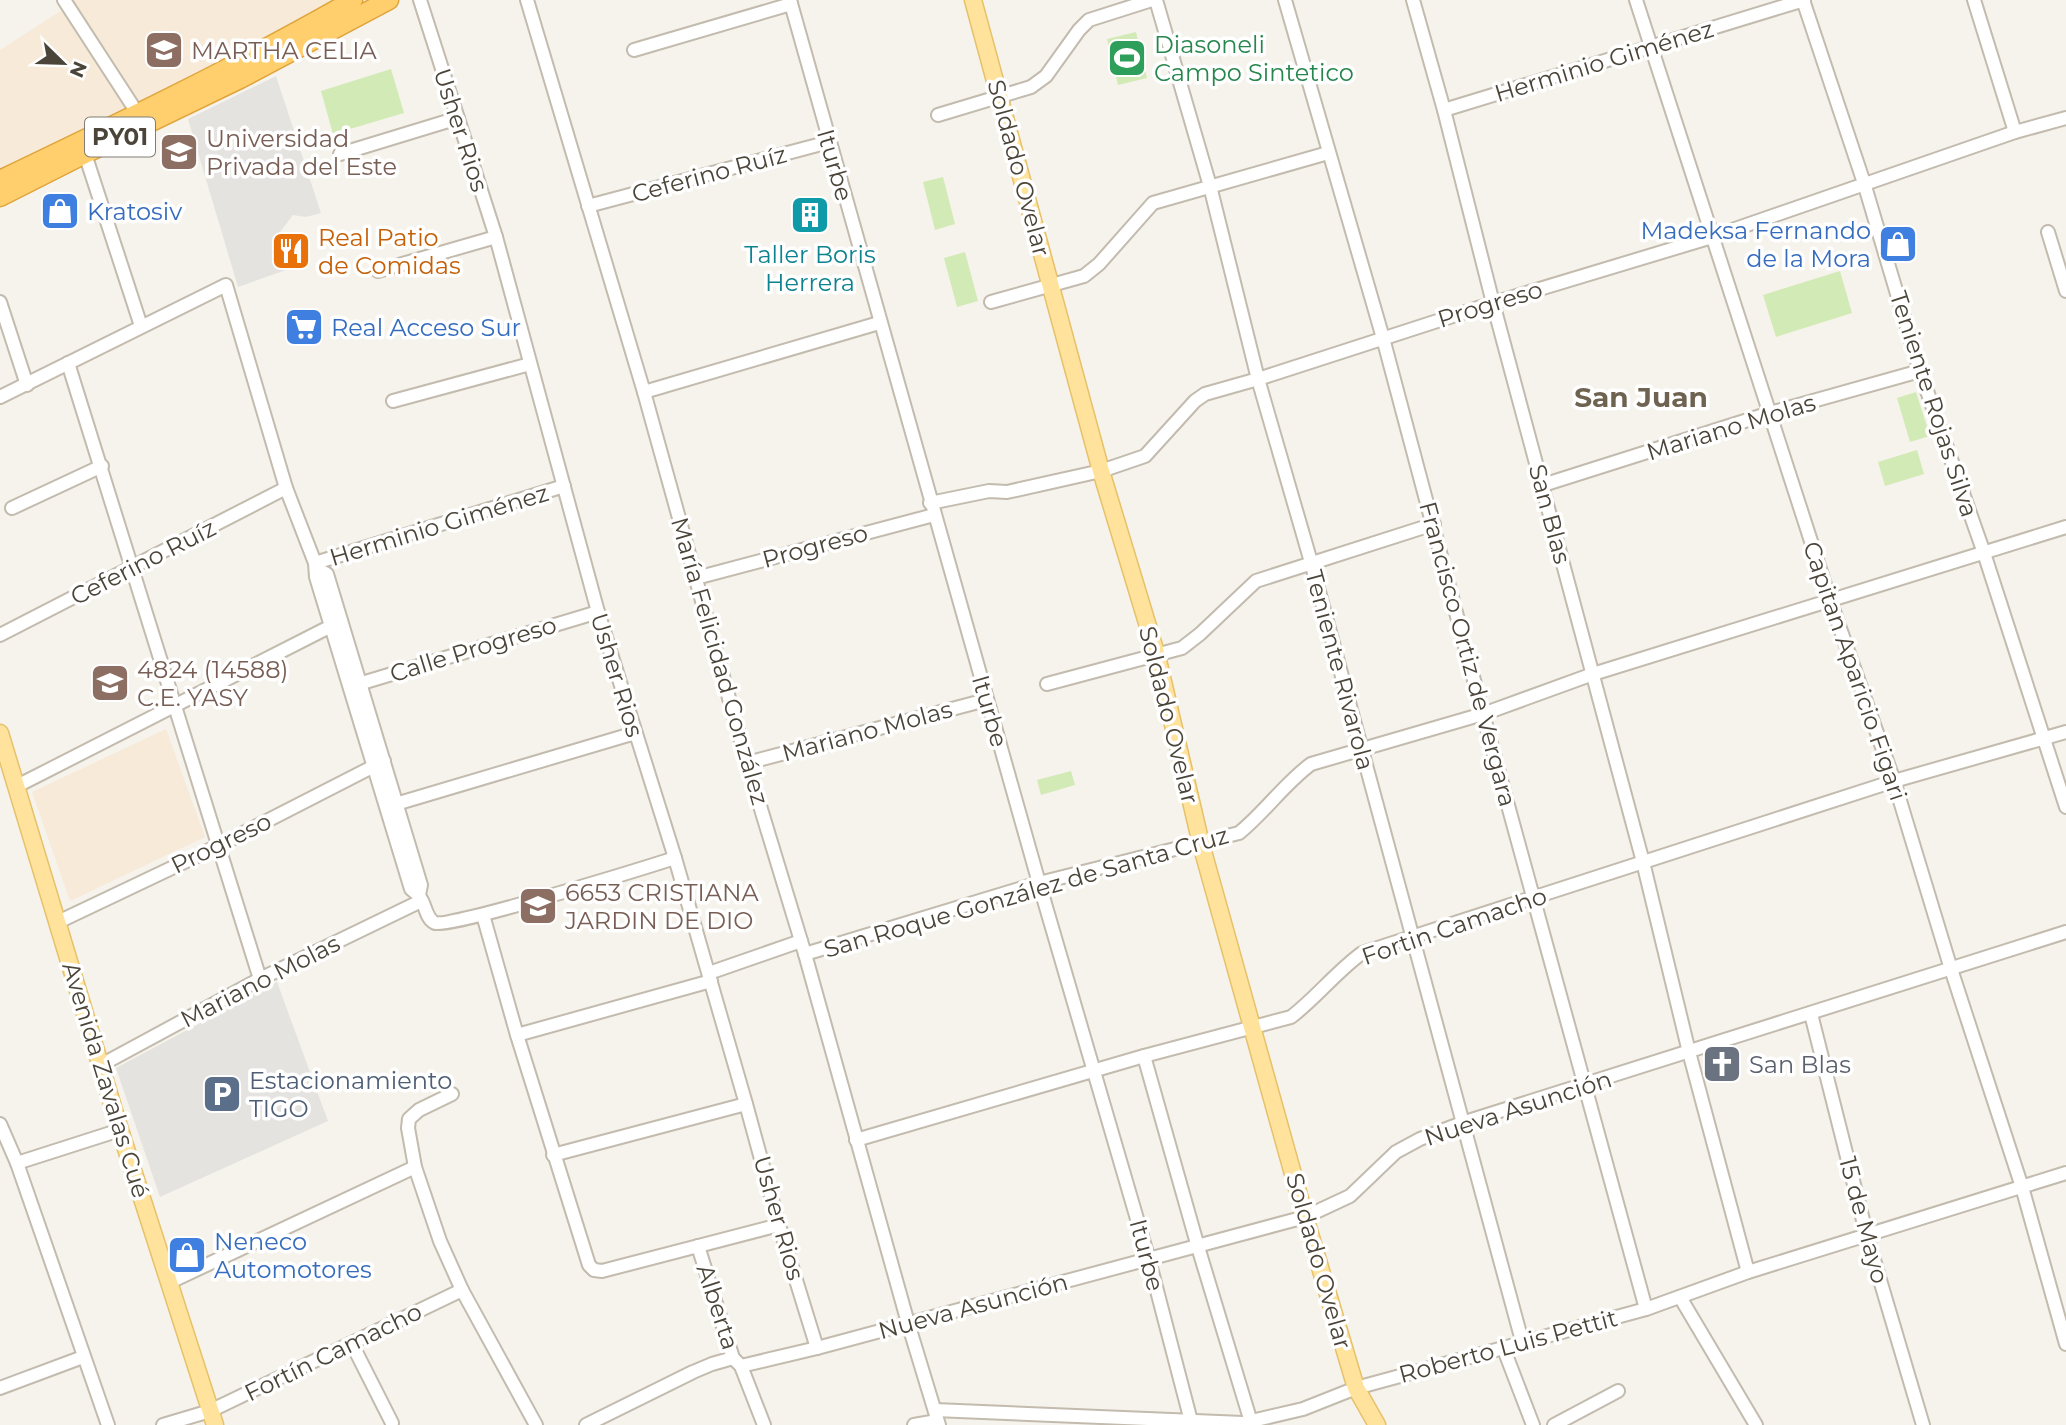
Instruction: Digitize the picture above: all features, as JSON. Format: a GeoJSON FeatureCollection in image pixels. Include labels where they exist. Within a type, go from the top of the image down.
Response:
{"type":"FeatureCollection","features":[{"type":"Feature","properties":{"kind":"highway","name":"PY01"},"geometry":{"type":"LineString","coordinates":[[0,197],[240,79],[389,0]]}},
{"type":"Feature","properties":{"kind":"highway","name":"PY01"},"geometry":{"type":"LineString","coordinates":[[0,180],[138,114],[344,2]]}},
{"type":"Feature","properties":{"kind":"main road","name":"Soldado Ovelar"},"geometry":{"type":"LineString","coordinates":[[973,0],[1101,471],[1157,656],[1201,844],[1305,1217],[1356,1388],[1377,1425]]}},
{"type":"Feature","properties":{"kind":"main road","name":"Avenida Zavalas Cué"},"geometry":{"type":"LineString","coordinates":[[0,733],[120,1130],[212,1418]]}},
{"type":"Feature","properties":{"kind":"street"},"geometry":{"type":"LineString","coordinates":[[64,0],[138,114]]}},
{"type":"Feature","properties":{"kind":"street","name":"Usher Rios"},"geometry":{"type":"LineString","coordinates":[[420,0],[496,237],[598,612],[675,858],[779,1225],[817,1348]]}},
{"type":"Feature","properties":{"kind":"street","name":"María Felicidad González"},"geometry":{"type":"LineString","coordinates":[[527,0],[644,392],[747,763],[803,948],[908,1323]]}},
{"type":"Feature","properties":{"kind":"street"},"geometry":{"type":"LineString","coordinates":[[937,115],[1031,87],[1046,76],[1089,20],[1154,0]]}},
{"type":"Feature","properties":{"kind":"street","name":"Teniente Rivarola"},"geometry":{"type":"LineString","coordinates":[[1154,0],[1210,186],[1258,379],[1311,562],[1521,1341]]}},
{"type":"Feature","properties":{"kind":"street","name":"Francisco Ortiz de Vergara"},"geometry":{"type":"LineString","coordinates":[[1285,0],[1383,338],[1646,1309]]}},
{"type":"Feature","properties":{"kind":"street","name":"San Blas"},"geometry":{"type":"LineString","coordinates":[[1413,0],[1643,862],[1689,1052],[1748,1272]]}},
{"type":"Feature","properties":{"kind":"street","name":"Capitan Aparicio Figari"},"geometry":{"type":"LineString","coordinates":[[1636,0],[1830,600],[1894,781],[1951,969],[2022,1186],[2066,1344]]}},
{"type":"Feature","properties":{"kind":"street","name":"Herminio Giménez"},"geometry":{"type":"LineString","coordinates":[[1444,110],[1803,0]]}},
{"type":"Feature","properties":{"kind":"street","name":"Teniente Rojas Silva"},"geometry":{"type":"LineString","coordinates":[[1803,0],[1864,183],[1920,371],[1984,553],[2066,807]]}},
{"type":"Feature","properties":{"kind":"street"},"geometry":{"type":"LineString","coordinates":[[1974,0],[2015,132]]}},
{"type":"Feature","properties":{"kind":"street"},"geometry":{"type":"LineString","coordinates":[[634,50],[791,2]]}},
{"type":"Feature","properties":{"kind":"street","name":"Iturbe"},"geometry":{"type":"LineString","coordinates":[[791,2],[986,700],[1149,1260],[1191,1421]]}},
{"type":"Feature","properties":{"kind":"street"},"geometry":{"type":"LineString","coordinates":[[340,154],[458,118]]}},
{"type":"Feature","properties":{"kind":"street","name":"Progreso"},"geometry":{"type":"LineString","coordinates":[[696,578],[989,491],[1007,492],[1101,471],[1145,456],[1195,401],[1205,394],[1712,237],[2015,132],[2066,118]]}},
{"type":"Feature","properties":{"kind":"street","name":"Ceferino Ruíz"},"geometry":{"type":"LineString","coordinates":[[588,206],[829,142]]}},
{"type":"Feature","properties":{"kind":"street"},"geometry":{"type":"LineString","coordinates":[[991,302],[1084,276],[1153,203],[1328,153]]}},
{"type":"Feature","properties":{"kind":"street"},"geometry":{"type":"LineString","coordinates":[[85,154],[141,327]]}},
{"type":"Feature","properties":{"kind":"street"},"geometry":{"type":"LineString","coordinates":[[2048,232],[2066,292]]}},
{"type":"Feature","properties":{"kind":"street"},"geometry":{"type":"LineString","coordinates":[[378,271],[496,237]]}},
{"type":"Feature","properties":{"kind":"street"},"geometry":{"type":"LineString","coordinates":[[0,397],[226,285],[286,488],[316,566],[327,574],[336,624],[391,805],[411,889],[420,898],[429,917],[434,923],[442,925],[675,858]]}},
{"type":"Feature","properties":{"kind":"street"},"geometry":{"type":"LineString","coordinates":[[0,302],[27,385]]}},
{"type":"Feature","properties":{"kind":"street"},"geometry":{"type":"LineString","coordinates":[[644,392],[879,323]]}},
{"type":"Feature","properties":{"kind":"street"},"geometry":{"type":"LineString","coordinates":[[68,363],[260,979]]}},
{"type":"Feature","properties":{"kind":"street"},"geometry":{"type":"LineString","coordinates":[[393,401],[530,365]]}},
{"type":"Feature","properties":{"kind":"street","name":"Mariano Molas"},"geometry":{"type":"LineString","coordinates":[[1543,485],[1770,413],[1920,371]]}},
{"type":"Feature","properties":{"kind":"street"},"geometry":{"type":"LineString","coordinates":[[12,508],[102,466]]}},
{"type":"Feature","properties":{"kind":"street","name":"Herminio Giménez"},"geometry":{"type":"LineString","coordinates":[[316,566],[564,486]]}},
{"type":"Feature","properties":{"kind":"street","name":"Ceferino Ruíz"},"geometry":{"type":"LineString","coordinates":[[0,635],[286,488]]}},
{"type":"Feature","properties":{"kind":"street"},"geometry":{"type":"LineString","coordinates":[[1047,684],[1182,648],[1256,581],[1434,524]]}},
{"type":"Feature","properties":{"kind":"street","name":"San Roque González de Santa Cruz"},"geometry":{"type":"LineString","coordinates":[[517,1035],[803,948],[1039,883],[1239,833],[1296,775],[1311,764],[1483,714],[1593,674],[2066,527]]}},
{"type":"Feature","properties":{"kind":"street","name":"Calle Progreso"},"geometry":{"type":"LineString","coordinates":[[354,685],[598,612]]}},
{"type":"Feature","properties":{"kind":"street"},"geometry":{"type":"LineString","coordinates":[[17,786],[336,624]]}},
{"type":"Feature","properties":{"kind":"street","name":"Mariano Molas"},"geometry":{"type":"LineString","coordinates":[[747,763],[986,700]]}},
{"type":"Feature","properties":{"kind":"street","name":"Fortin Camacho"},"geometry":{"type":"LineString","coordinates":[[856,1140],[1144,1056],[1291,1017],[1362,953],[1894,781],[2066,732]]}},
{"type":"Feature","properties":{"kind":"street"},"geometry":{"type":"LineString","coordinates":[[391,805],[635,733]]}},
{"type":"Feature","properties":{"kind":"street","name":"Progreso"},"geometry":{"type":"LineString","coordinates":[[58,922],[220,845],[378,763]]}},
{"type":"Feature","properties":{"kind":"street","name":"Mariano Molas"},"geometry":{"type":"LineString","coordinates":[[101,1065],[260,979],[420,898]]}},
{"type":"Feature","properties":{"kind":"street"},"geometry":{"type":"LineString","coordinates":[[483,915],[553,1155],[589,1265],[594,1270],[602,1271],[779,1225]]}},
{"type":"Feature","properties":{"kind":"street","name":"Nueva Asunción"},"geometry":{"type":"LineString","coordinates":[[586,1425],[712,1364],[817,1348],[1305,1217],[1350,1196],[1396,1152],[1420,1139],[1462,1123],[2066,932]]}},
{"type":"Feature","properties":{"kind":"street","name":"15 de Mayo"},"geometry":{"type":"LineString","coordinates":[[1811,1014],[1867,1236],[1923,1425]]}},
{"type":"Feature","properties":{"kind":"street"},"geometry":{"type":"LineString","coordinates":[[1144,1056],[1246,1423]]}},
{"type":"Feature","properties":{"kind":"street"},"geometry":{"type":"LineString","coordinates":[[452,1094],[419,1110],[409,1119],[408,1128],[415,1167],[440,1241],[462,1290],[537,1425]]}},
{"type":"Feature","properties":{"kind":"street"},"geometry":{"type":"LineString","coordinates":[[553,1155],[746,1104]]}},
{"type":"Feature","properties":{"kind":"street"},"geometry":{"type":"LineString","coordinates":[[0,1124],[108,1425]]}},
{"type":"Feature","properties":{"kind":"street"},"geometry":{"type":"LineString","coordinates":[[16,1163],[120,1130]]}},
{"type":"Feature","properties":{"kind":"street"},"geometry":{"type":"LineString","coordinates":[[170,1282],[415,1167]]}},
{"type":"Feature","properties":{"kind":"street","name":"Roberto Luis Pettit"},"geometry":{"type":"LineString","coordinates":[[914,1425],[937,1419],[1246,1423],[1303,1409],[1356,1388],[1646,1309],[1748,1272],[2066,1173]]}},
{"type":"Feature","properties":{"kind":"street","name":"Alberta"},"geometry":{"type":"LineString","coordinates":[[698,1247],[737,1362],[764,1425]]}},
{"type":"Feature","properties":{"kind":"street","name":"Fortín Camacho"},"geometry":{"type":"LineString","coordinates":[[163,1425],[212,1418],[462,1290]]}},
{"type":"Feature","properties":{"kind":"street"},"geometry":{"type":"LineString","coordinates":[[1680,1297],[1756,1425]]}},
{"type":"Feature","properties":{"kind":"street"},"geometry":{"type":"LineString","coordinates":[[908,1323],[937,1419]]}},
{"type":"Feature","properties":{"kind":"street"},"geometry":{"type":"LineString","coordinates":[[352,1344],[392,1423]]}},
{"type":"Feature","properties":{"kind":"street"},"geometry":{"type":"LineString","coordinates":[[1503,1347],[1533,1425]]}},
{"type":"Feature","properties":{"kind":"street"},"geometry":{"type":"LineString","coordinates":[[0,1388],[83,1357]]}},
{"type":"Feature","properties":{"kind":"street"},"geometry":{"type":"LineString","coordinates":[[1554,1425],[1618,1391]]}},
{"type":"Feature","properties":{"kind":"shaded area"},"geometry":{"type":"Polygon","coordinates":[[[68,0],[339,0],[143,111],[0,175],[0,50],[68,6],[68,0]]]}},
{"type":"Feature","properties":{"kind":"shaded area"},"geometry":{"type":"Polygon","coordinates":[[[276,76],[321,213],[306,217],[293,215],[277,236],[286,270],[238,287],[188,119],[276,76]]]}},
{"type":"Feature","properties":{"kind":"shaded area"},"geometry":{"type":"Polygon","coordinates":[[[166,729],[205,837],[70,901],[32,792],[166,729]]]}},
{"type":"Feature","properties":{"kind":"shaded area","name":"Estacionamiento TIGO"},"geometry":{"type":"Polygon","coordinates":[[[277,982],[328,1121],[160,1197],[116,1068],[277,982]]]}},
{"type":"Feature","properties":{"kind":"green space","name":"Diasoneli Campo Sintetico"},"geometry":{"type":"Polygon","coordinates":[[[1136,32],[1147,78],[1118,85],[1107,39],[1136,32]]]}},
{"type":"Feature","properties":{"kind":"green space"},"geometry":{"type":"Polygon","coordinates":[[[391,69],[404,113],[333,134],[321,91],[391,69]]]}},
{"type":"Feature","properties":{"kind":"green space"},"geometry":{"type":"Polygon","coordinates":[[[943,177],[955,224],[935,230],[923,182],[943,177]]]}},
{"type":"Feature","properties":{"kind":"green space"},"geometry":{"type":"Polygon","coordinates":[[[965,252],[978,301],[957,307],[944,258],[965,252]]]}},
{"type":"Feature","properties":{"kind":"green space"},"geometry":{"type":"Polygon","coordinates":[[[1840,271],[1852,313],[1776,337],[1763,295],[1840,271]]]}},
{"type":"Feature","properties":{"kind":"green space"},"geometry":{"type":"Polygon","coordinates":[[[1916,392],[1930,436],[1910,442],[1897,398],[1916,392]]]}},
{"type":"Feature","properties":{"kind":"green space"},"geometry":{"type":"Polygon","coordinates":[[[1917,450],[1924,474],[1885,486],[1878,462],[1917,450]]]}},
{"type":"Feature","properties":{"kind":"green space"},"geometry":{"type":"Polygon","coordinates":[[[1071,771],[1075,785],[1041,795],[1037,780],[1071,771]]]}},
{"type":"Feature","properties":{"kind":"place","name":"MARTHA CELIA"},"geometry":{"type":"Point","coordinates":[164,50]}},
{"type":"Feature","properties":{"kind":"place","name":"Diasoneli Campo Sintetico"},"geometry":{"type":"Point","coordinates":[1127,58]}},
{"type":"Feature","properties":{"kind":"place","name":"Universidad Privada del Este"},"geometry":{"type":"Point","coordinates":[179,152]}},
{"type":"Feature","properties":{"kind":"place","name":"Kratosiv"},"geometry":{"type":"Point","coordinates":[60,211]}},
{"type":"Feature","properties":{"kind":"place","name":"Taller Boris Herrera"},"geometry":{"type":"Point","coordinates":[810,215]}},
{"type":"Feature","properties":{"kind":"place","name":"Madeksa Fernando de la Mora"},"geometry":{"type":"Point","coordinates":[1898,244]}},
{"type":"Feature","properties":{"kind":"place","name":"Real Patio de Comidas"},"geometry":{"type":"Point","coordinates":[291,251]}},
{"type":"Feature","properties":{"kind":"place","name":"Real Acceso Sur"},"geometry":{"type":"Point","coordinates":[304,327]}},
{"type":"Feature","properties":{"kind":"place","name":"4824 (14588) C.E. YASY"},"geometry":{"type":"Point","coordinates":[110,683]}},
{"type":"Feature","properties":{"kind":"place","name":"6653 CRISTIANA JARDIN DE DIO"},"geometry":{"type":"Point","coordinates":[538,906]}},
{"type":"Feature","properties":{"kind":"place","name":"San Blas"},"geometry":{"type":"Point","coordinates":[1722,1064]}},
{"type":"Feature","properties":{"kind":"place","name":"Estacionamiento TIGO"},"geometry":{"type":"Point","coordinates":[222,1094]}},
{"type":"Feature","properties":{"kind":"place","name":"Neneco Automotores"},"geometry":{"type":"Point","coordinates":[187,1255]}},
{"type":"Feature","properties":{"kind":"district","name":"San Juan"},"geometry":{"type":"Point","coordinates":[1641,397]}}]}
